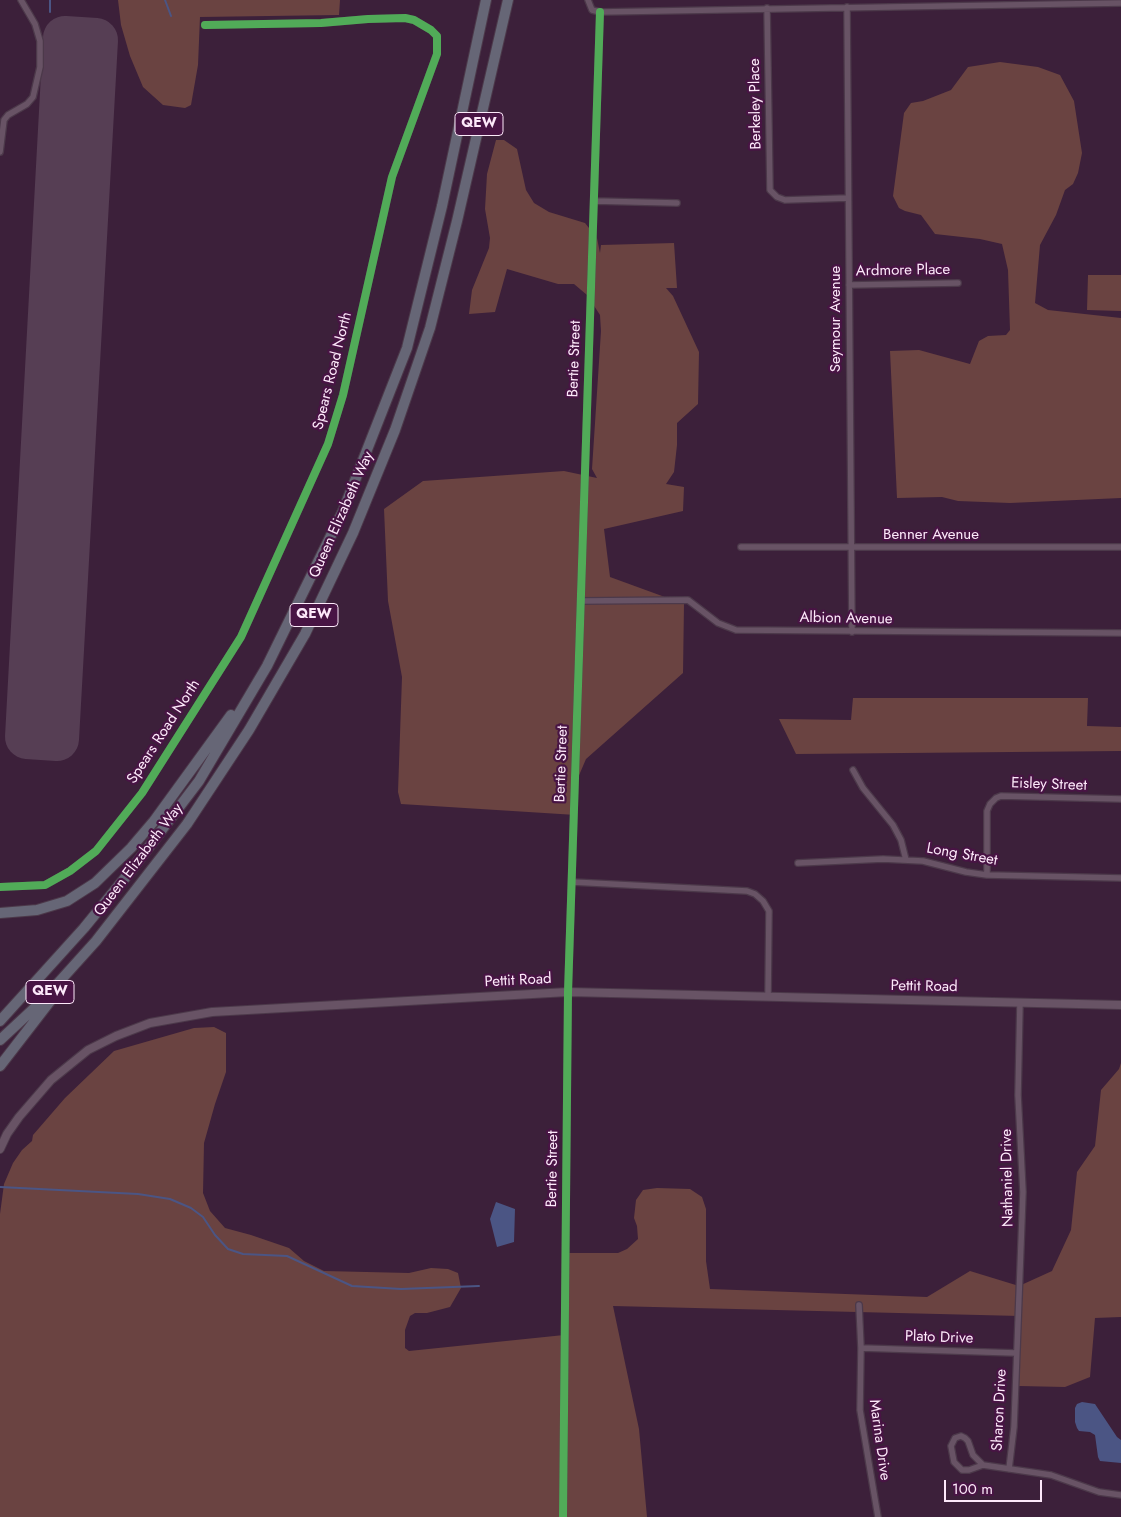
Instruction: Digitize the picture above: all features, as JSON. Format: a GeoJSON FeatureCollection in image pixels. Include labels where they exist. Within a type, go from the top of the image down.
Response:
{"type":"FeatureCollection","features":[{"type":"Feature","properties":{"kind":"highway","name":"Queen Elizabeth Way"},"geometry":{"type":"LineString","coordinates":[[0,1021],[90,922],[193,789],[268,666],[342,511],[407,348],[442,206],[486,0]]}},
{"type":"Feature","properties":{"kind":"highway","name":"Queen Elizabeth Way"},"geometry":{"type":"LineString","coordinates":[[0,1040],[42,1002],[96,941],[187,824],[249,730],[304,634],[354,533],[395,430],[430,328],[457,221],[508,0]]}},
{"type":"Feature","properties":{"kind":"highway"},"geometry":{"type":"LineString","coordinates":[[0,913],[37,910],[67,901],[95,883],[131,848],[154,821],[268,666]]}},
{"type":"Feature","properties":{"kind":"highway"},"geometry":{"type":"LineString","coordinates":[[0,1066],[96,941]]}},
{"type":"Feature","properties":{"kind":"street"},"geometry":{"type":"LineString","coordinates":[[0,152],[4,120],[8,115],[27,104],[33,97],[40,67],[40,41],[35,24],[21,0]]}},
{"type":"Feature","properties":{"kind":"street"},"geometry":{"type":"LineString","coordinates":[[588,0],[592,10],[600,12],[982,2],[1121,4]]}},
{"type":"Feature","properties":{"kind":"street","name":"Seymour Avenue"},"geometry":{"type":"LineString","coordinates":[[847,7],[852,632]]}},
{"type":"Feature","properties":{"kind":"street","name":"Berkeley Place"},"geometry":{"type":"LineString","coordinates":[[768,8],[770,190],[777,197],[785,200],[848,198]]}},
{"type":"Feature","properties":{"kind":"street","name":"Bertie Street"},"geometry":{"type":"LineString","coordinates":[[563,1517],[568,992],[600,12]]}},
{"type":"Feature","properties":{"kind":"street","name":"Spears Road North"},"geometry":{"type":"LineString","coordinates":[[0,887],[46,885],[70,871],[96,851],[142,793],[241,637],[328,444],[344,395],[392,177],[437,54],[437,36],[423,24],[405,18],[321,23],[205,25]]}},
{"type":"Feature","properties":{"kind":"street"},"geometry":{"type":"LineString","coordinates":[[594,202],[677,203]]}},
{"type":"Feature","properties":{"kind":"street","name":"Ardmore Place"},"geometry":{"type":"LineString","coordinates":[[849,285],[958,283]]}},
{"type":"Feature","properties":{"kind":"street","name":"Benner Avenue"},"geometry":{"type":"LineString","coordinates":[[741,547],[1121,547]]}},
{"type":"Feature","properties":{"kind":"street","name":"Albion Avenue"},"geometry":{"type":"LineString","coordinates":[[581,601],[688,600],[718,623],[736,630],[1121,633]]}},
{"type":"Feature","properties":{"kind":"street"},"geometry":{"type":"LineString","coordinates":[[853,770],[867,793],[894,825],[901,840],[906,860]]}},
{"type":"Feature","properties":{"kind":"street","name":"Eisley Street"},"geometry":{"type":"LineString","coordinates":[[986,875],[987,811],[990,804],[996,798],[1001,796],[1121,799]]}},
{"type":"Feature","properties":{"kind":"street","name":"Long Street"},"geometry":{"type":"LineString","coordinates":[[798,863],[923,860],[966,872],[986,875],[1121,878]]}},
{"type":"Feature","properties":{"kind":"street"},"geometry":{"type":"LineString","coordinates":[[572,882],[755,894],[763,901],[769,911],[768,997]]}},
{"type":"Feature","properties":{"kind":"street","name":"Pettit Road"},"geometry":{"type":"LineString","coordinates":[[0,1149],[7,1134],[19,1117],[51,1080],[88,1050],[116,1036],[150,1023],[212,1012],[568,992],[1121,1006]]}},
{"type":"Feature","properties":{"kind":"street","name":"Nathaniel Drive"},"geometry":{"type":"LineString","coordinates":[[1016,1353],[1023,1192],[1018,1095],[1020,1003]]}},
{"type":"Feature","properties":{"kind":"street","name":"Marina Drive"},"geometry":{"type":"LineString","coordinates":[[859,1305],[861,1348],[860,1410],[878,1517]]}},
{"type":"Feature","properties":{"kind":"street","name":"Plato Drive"},"geometry":{"type":"LineString","coordinates":[[861,1348],[1016,1353]]}},
{"type":"Feature","properties":{"kind":"street","name":"Sharon Drive"},"geometry":{"type":"LineString","coordinates":[[1009,1469],[1014,1428],[1016,1353]]}},
{"type":"Feature","properties":{"kind":"street"},"geometry":{"type":"LineString","coordinates":[[983,1466],[973,1455],[968,1441],[960,1436],[955,1438],[951,1446],[954,1462],[958,1468],[965,1470],[983,1466],[1050,1475],[1100,1492],[1121,1495]]}},
{"type":"Feature","properties":{"kind":"shaded area"},"geometry":{"type":"Polygon","coordinates":[[[118,0],[340,0],[339,15],[200,17],[198,65],[191,105],[185,108],[163,105],[143,87],[130,56],[121,25],[118,0]]]}},
{"type":"Feature","properties":{"kind":"shaded area"},"geometry":{"type":"Polygon","coordinates":[[[1000,62],[1038,67],[1060,75],[1074,101],[1082,153],[1078,173],[1073,184],[1065,190],[1056,215],[1040,245],[1035,303],[1048,310],[1121,318],[1121,498],[1010,503],[958,501],[942,497],[897,498],[890,351],[919,350],[970,364],[979,341],[988,336],[1006,335],[1010,330],[1008,270],[1002,244],[980,239],[935,234],[921,215],[899,208],[893,196],[904,113],[911,103],[923,101],[951,90],[968,67],[1000,62]]]}},
{"type":"Feature","properties":{"kind":"shaded area"},"geometry":{"type":"Polygon","coordinates":[[[496,140],[504,140],[517,149],[526,190],[534,203],[549,212],[585,223],[597,238],[600,253],[601,245],[674,243],[677,288],[666,288],[673,296],[699,352],[698,404],[677,423],[674,472],[666,484],[684,487],[683,511],[604,529],[610,577],[684,604],[683,673],[586,759],[577,780],[576,815],[401,804],[398,792],[402,677],[388,601],[384,509],[423,481],[564,471],[597,478],[592,469],[601,331],[600,315],[587,295],[574,284],[558,284],[507,269],[495,312],[469,314],[472,290],[489,248],[490,238],[485,209],[487,174],[496,140]]]}},
{"type":"Feature","properties":{"kind":"shaded area"},"geometry":{"type":"Polygon","coordinates":[[[1088,275],[1121,275],[1121,311],[1087,310],[1088,275]]]}},
{"type":"Feature","properties":{"kind":"shaded area"},"geometry":{"type":"Polygon","coordinates":[[[853,698],[1088,698],[1087,726],[1121,727],[1121,751],[796,754],[779,719],[851,720],[853,698]]]}},
{"type":"Feature","properties":{"kind":"shaded area"},"geometry":{"type":"Polygon","coordinates":[[[214,1027],[226,1033],[226,1072],[204,1143],[203,1193],[210,1211],[225,1228],[289,1248],[304,1261],[324,1271],[409,1273],[431,1268],[448,1269],[458,1273],[461,1288],[450,1307],[427,1313],[415,1313],[410,1316],[405,1330],[405,1348],[409,1351],[564,1335],[569,1253],[618,1253],[627,1249],[638,1239],[634,1218],[636,1200],[643,1190],[657,1188],[690,1189],[702,1197],[706,1209],[706,1261],[710,1289],[927,1297],[970,1271],[1019,1286],[1052,1271],[1071,1230],[1077,1172],[1095,1146],[1101,1090],[1119,1069],[1121,1063],[1121,1317],[1095,1318],[1090,1377],[1065,1387],[1019,1386],[1020,1316],[613,1306],[639,1429],[647,1517],[0,1517],[0,1214],[4,1184],[13,1163],[22,1150],[32,1141],[33,1135],[65,1098],[114,1051],[194,1028],[214,1027]]]}},
{"type":"Feature","properties":{"kind":"water"},"geometry":{"type":"Polygon","coordinates":[[[496,1202],[515,1209],[514,1242],[497,1247],[490,1219],[496,1202]]]}},
{"type":"Feature","properties":{"kind":"water"},"geometry":{"type":"Polygon","coordinates":[[[1082,1402],[1095,1404],[1121,1440],[1121,1463],[1100,1461],[1095,1435],[1090,1432],[1079,1431],[1077,1428],[1075,1408],[1077,1404],[1082,1402]]]}},
{"type":"Feature","properties":{"kind":"waterway"},"geometry":{"type":"LineString","coordinates":[[50,0],[50,12]]}},
{"type":"Feature","properties":{"kind":"waterway"},"geometry":{"type":"LineString","coordinates":[[165,0],[171,16]]}},
{"type":"Feature","properties":{"kind":"waterway"},"geometry":{"type":"LineString","coordinates":[[0,1187],[138,1194],[170,1199],[191,1208],[203,1217],[215,1235],[228,1249],[243,1254],[287,1256],[352,1286],[401,1289],[479,1286]]}},
{"type":"Feature","properties":{"kind":"runway"},"geometry":{"type":"LineString","coordinates":[[65,38],[96,40],[57,739],[27,737],[65,38]]}},
{"type":"Feature","properties":{"kind":"cycle path"},"geometry":{"type":"LineString","coordinates":[[563,1517],[568,992],[600,12]]}},
{"type":"Feature","properties":{"kind":"cycle path"},"geometry":{"type":"LineString","coordinates":[[0,887],[45,885],[70,871],[96,851],[142,793],[241,637],[328,444],[343,395],[392,177],[437,54],[437,36],[414,20],[405,18],[321,23],[205,25]]}}]}
